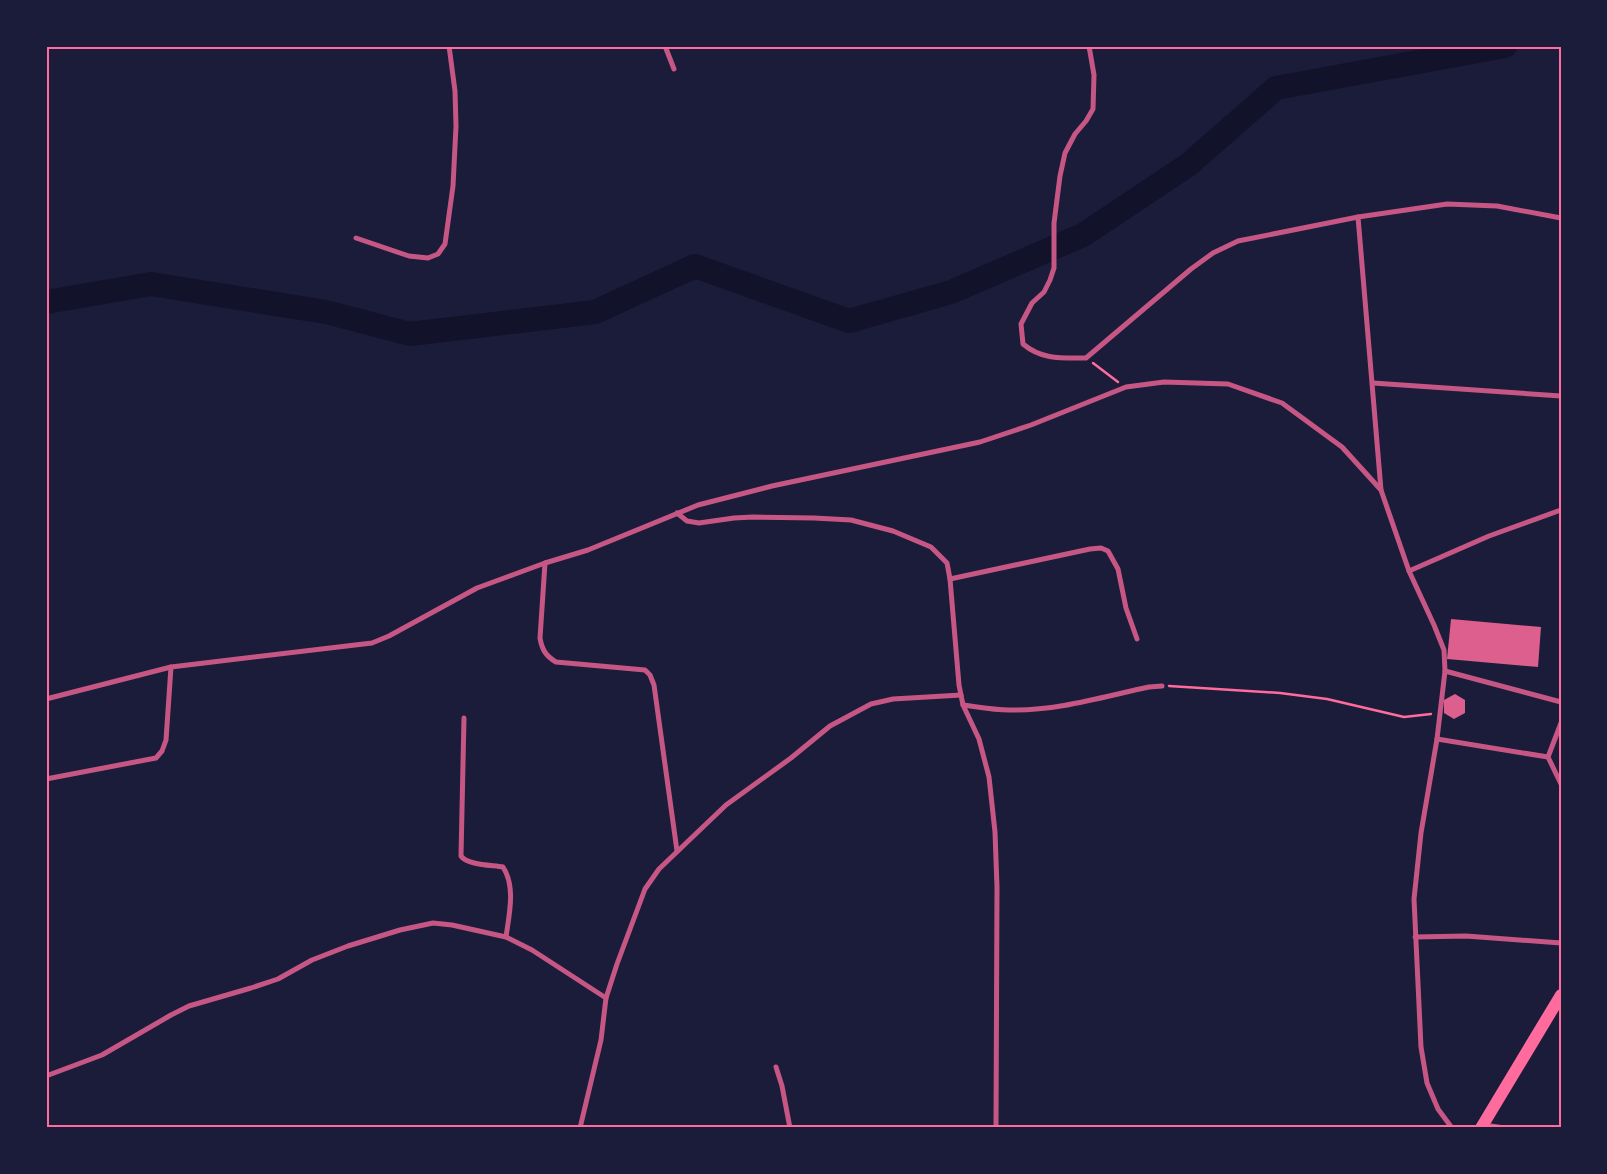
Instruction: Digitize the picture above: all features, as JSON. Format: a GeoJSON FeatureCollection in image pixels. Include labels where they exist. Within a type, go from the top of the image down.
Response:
{"type":"FeatureCollection","features":[{"type":"Feature","properties":{"kind":"main road"},"geometry":{"type":"LineString","coordinates":[[1481,1126],[1561,996]]}},
{"type":"Feature","properties":{"kind":"street"},"geometry":{"type":"LineString","coordinates":[[356,238],[409,256],[428,258],[438,254],[446,244],[453,186],[456,126],[455,91],[449,46]]}},
{"type":"Feature","properties":{"kind":"street"},"geometry":{"type":"LineString","coordinates":[[665,46],[674,69]]}},
{"type":"Feature","properties":{"kind":"street"},"geometry":{"type":"LineString","coordinates":[[1090,46],[1094,75],[1093,109],[1075,134],[1066,152],[1060,176],[1054,223],[1054,268],[1044,292],[1032,303],[1021,324],[1023,344],[1034,353],[1058,358],[1086,358],[1191,269],[1213,253],[1238,241],[1358,217],[1447,204],[1497,206],[1561,218]]}},
{"type":"Feature","properties":{"kind":"street"},"geometry":{"type":"LineString","coordinates":[[1358,217],[1381,490],[1409,570],[1444,650],[1445,671],[1437,739],[1421,833],[1414,899],[1421,1047],[1427,1083],[1438,1110],[1452,1128]]}},
{"type":"Feature","properties":{"kind":"street"},"geometry":{"type":"LineString","coordinates":[[46,699],[171,666],[359,646],[372,643],[389,636],[477,588],[545,563],[588,550],[698,505],[772,486],[980,442],[1031,425],[1126,387],[1164,382],[1228,384],[1282,403],[1342,447],[1381,490]]}},
{"type":"Feature","properties":{"kind":"street"},"geometry":{"type":"LineString","coordinates":[[1373,383],[1561,396]]}},
{"type":"Feature","properties":{"kind":"street"},"geometry":{"type":"LineString","coordinates":[[1409,570],[1490,536],[1561,510]]}},
{"type":"Feature","properties":{"kind":"street"},"geometry":{"type":"LineString","coordinates":[[678,513],[687,521],[699,523],[753,517],[851,520],[893,532],[931,547],[947,563],[961,695],[963,705],[979,739],[989,777],[995,832],[997,887],[996,1128]]}},
{"type":"Feature","properties":{"kind":"street"},"geometry":{"type":"LineString","coordinates":[[950,579],[1101,548],[1108,551],[1118,569],[1126,608],[1137,639]]}},
{"type":"Feature","properties":{"kind":"street"},"geometry":{"type":"LineString","coordinates":[[545,563],[540,638],[542,648],[548,657],[556,662],[645,670],[650,675],[654,685],[677,850]]}},
{"type":"Feature","properties":{"kind":"street"},"geometry":{"type":"LineString","coordinates":[[46,779],[156,758],[162,751],[166,740],[171,666]]}},
{"type":"Feature","properties":{"kind":"street"},"geometry":{"type":"LineString","coordinates":[[1445,671],[1561,702]]}},
{"type":"Feature","properties":{"kind":"street"},"geometry":{"type":"LineString","coordinates":[[963,705],[1009,710],[1044,708],[1063,706],[1162,686]]}},
{"type":"Feature","properties":{"kind":"street"},"geometry":{"type":"LineString","coordinates":[[580,1128],[601,1040],[606,998],[645,889],[659,869],[726,805],[791,758],[830,726],[871,704],[893,699],[961,695]]}},
{"type":"Feature","properties":{"kind":"street"},"geometry":{"type":"LineString","coordinates":[[464,718],[460,856],[464,861],[470,863],[503,867],[508,874],[510,887],[506,937]]}},
{"type":"Feature","properties":{"kind":"street"},"geometry":{"type":"LineString","coordinates":[[1561,724],[1548,758],[1561,784]]}},
{"type":"Feature","properties":{"kind":"street"},"geometry":{"type":"LineString","coordinates":[[1437,739],[1548,758]]}},
{"type":"Feature","properties":{"kind":"street"},"geometry":{"type":"LineString","coordinates":[[46,1076],[102,1055],[189,1006],[278,978],[312,960],[348,946],[400,930],[433,924],[452,925],[506,937],[532,950],[606,998]]}},
{"type":"Feature","properties":{"kind":"street"},"geometry":{"type":"LineString","coordinates":[[1416,937],[1466,936],[1561,942]]}},
{"type":"Feature","properties":{"kind":"street"},"geometry":{"type":"LineString","coordinates":[[776,1067],[782,1086],[790,1128]]}},
{"type":"Feature","properties":{"kind":"street"},"geometry":{"type":"LineString","coordinates":[[1481,1126],[1504,1128]]}},
{"type":"Feature","properties":{"kind":"path"},"geometry":{"type":"LineString","coordinates":[[1086,358],[1126,387]]}},
{"type":"Feature","properties":{"kind":"path"},"geometry":{"type":"LineString","coordinates":[[1162,686],[1280,693],[1327,699],[1404,717],[1439,714]]}},
{"type":"Feature","properties":{"kind":"building"},"geometry":{"type":"Polygon","coordinates":[[[1451,619],[1541,627],[1538,667],[1447,659],[1451,619]]]}},
{"type":"Feature","properties":{"kind":"building"},"geometry":{"type":"Polygon","coordinates":[[[1455,694],[1465,700],[1465,713],[1454,719],[1444,713],[1444,700],[1455,694]]]}},
{"type":"Feature","properties":{"kind":"waterway"},"geometry":{"type":"LineString","coordinates":[[46,302],[151,284],[326,312],[410,334],[595,312],[695,266],[849,321],[951,292],[1083,235],[1188,165],[1276,88],[1505,46]]}}]}
